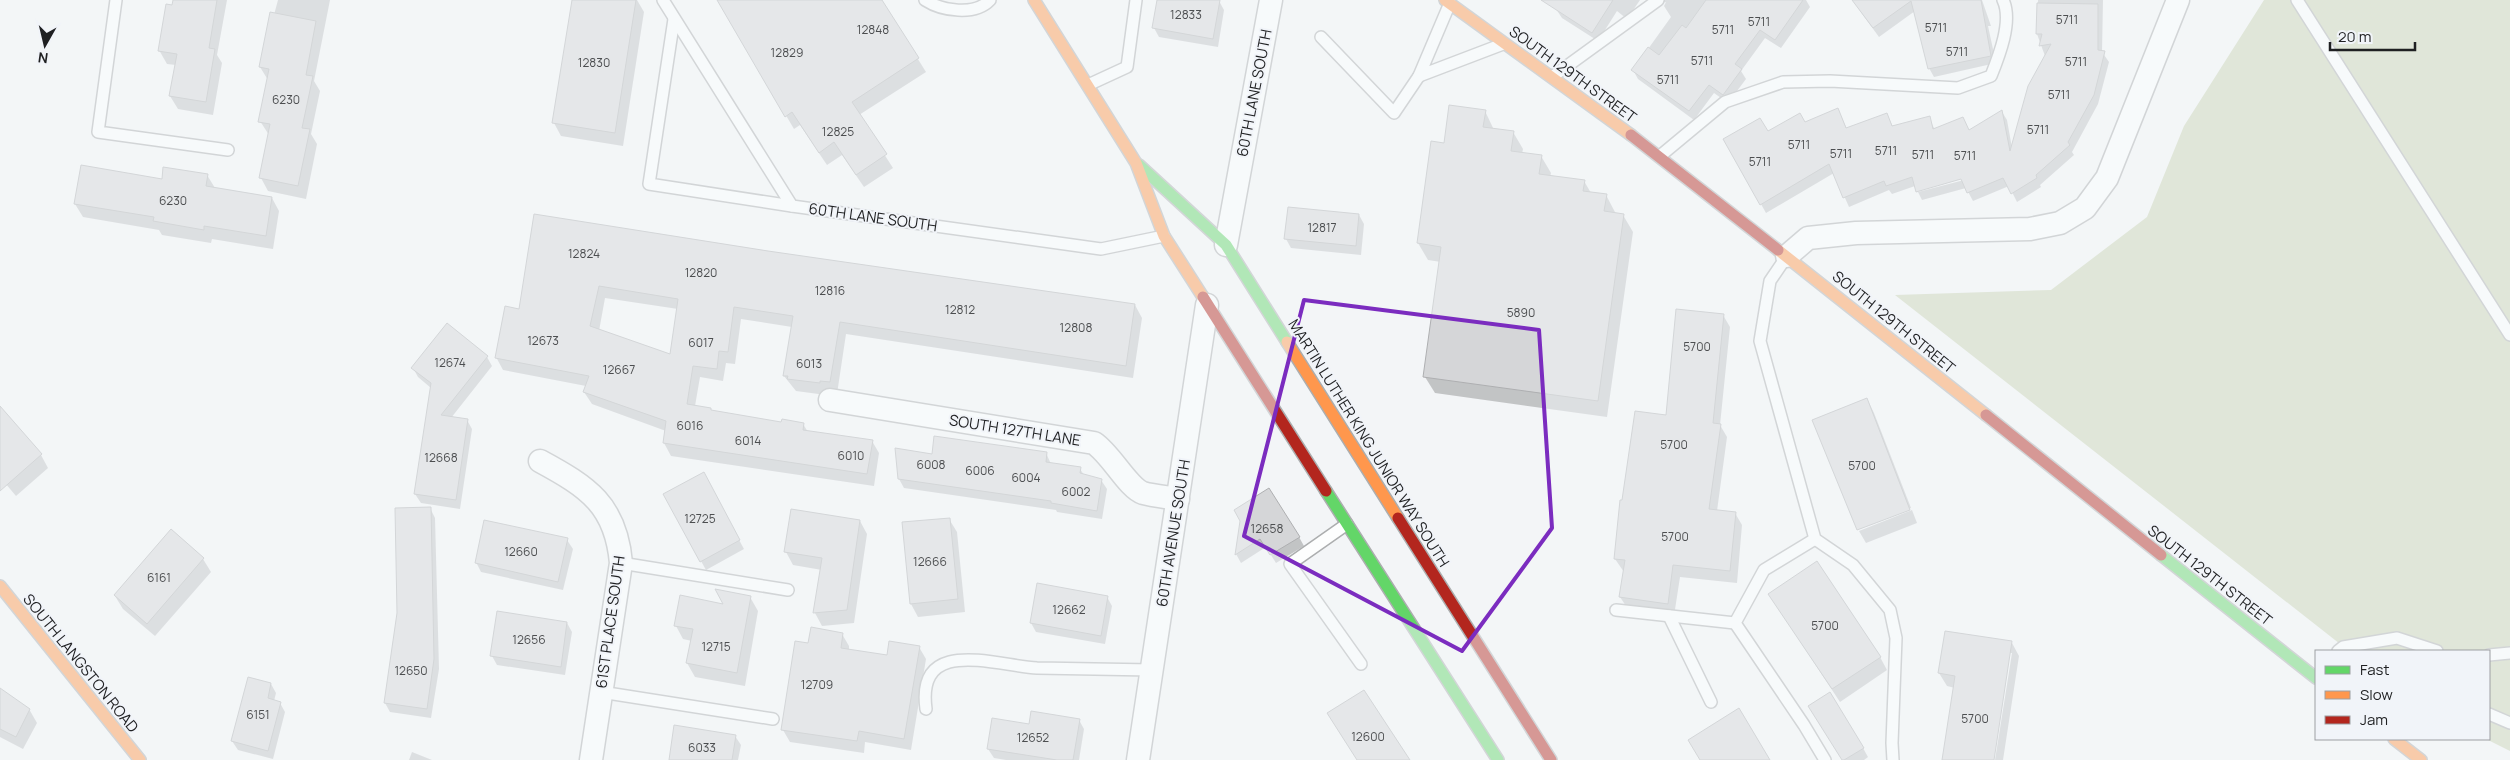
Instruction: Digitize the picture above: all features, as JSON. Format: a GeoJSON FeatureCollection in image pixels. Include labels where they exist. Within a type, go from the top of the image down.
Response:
{"type":"FeatureCollection","features":[{"type":"Feature","properties":{"kind":"main road","name":"MARTIN LUTHER KING JUNIOR WAY SOUTH"},"geometry":{"type":"LineString","coordinates":[[1034,0],[1136,163],[1164,236],[1498,760]]}},
{"type":"Feature","properties":{"kind":"main road","name":"SOUTH 129TH STREET"},"geometry":{"type":"LineString","coordinates":[[1447,2],[1660,156],[2315,675]]}},
{"type":"Feature","properties":{"kind":"main road","name":"MARTIN LUTHER KING JUNIOR WAY SOUTH"},"geometry":{"type":"LineString","coordinates":[[1136,163],[1226,245],[1551,760]]}},
{"type":"Feature","properties":{"kind":"main road","name":"SOUTH LANGSTON ROAD"},"geometry":{"type":"LineString","coordinates":[[0,586],[140,760]]}},
{"type":"Feature","properties":{"kind":"main road"},"geometry":{"type":"LineString","coordinates":[[2395,740],[2421,760]]}},
{"type":"Feature","properties":{"kind":"street","name":"60TH LANE SOUTH"},"geometry":{"type":"LineString","coordinates":[[1226,245],[1272,0]]}},
{"type":"Feature","properties":{"kind":"street"},"geometry":{"type":"LineString","coordinates":[[1787,256],[1808,238],[1856,233],[2030,229],[2060,223],[2086,208],[2107,178],[2178,0]]}},
{"type":"Feature","properties":{"kind":"street","name":"60TH AVENUE SOUTH"},"geometry":{"type":"LineString","coordinates":[[1138,760],[1207,305]]}},
{"type":"Feature","properties":{"kind":"street","name":"SOUTH 127TH LANE"},"geometry":{"type":"LineString","coordinates":[[830,400],[1094,443],[1104,449],[1134,487],[1142,493],[1178,499]]}},
{"type":"Feature","properties":{"kind":"street","name":"61ST PLACE SOUTH"},"geometry":{"type":"LineString","coordinates":[[540,461],[571,478],[595,498],[613,521],[619,541],[621,563],[590,760]]}},
{"type":"Feature","properties":{"kind":"lane"},"geometry":{"type":"LineString","coordinates":[[116,0],[98,132],[228,150]]}},
{"type":"Feature","properties":{"kind":"lane","name":"60TH LANE SOUTH"},"geometry":{"type":"LineString","coordinates":[[663,0],[792,206],[1101,249],[1164,236]]}},
{"type":"Feature","properties":{"kind":"lane"},"geometry":{"type":"LineString","coordinates":[[925,0],[934,6],[971,10],[984,6],[990,0]]}},
{"type":"Feature","properties":{"kind":"lane"},"geometry":{"type":"LineString","coordinates":[[1088,85],[1127,67],[1136,0]]}},
{"type":"Feature","properties":{"kind":"lane"},"geometry":{"type":"LineString","coordinates":[[1552,78],[1658,0]]}},
{"type":"Feature","properties":{"kind":"lane"},"geometry":{"type":"LineString","coordinates":[[1660,156],[1725,102],[1783,82],[1830,81],[1958,88],[1991,76],[2003,45],[2006,7],[2003,0]]}},
{"type":"Feature","properties":{"kind":"lane"},"geometry":{"type":"LineString","coordinates":[[2297,0],[2510,335]]}},
{"type":"Feature","properties":{"kind":"lane"},"geometry":{"type":"LineString","coordinates":[[1321,37],[1394,113],[1419,76],[1447,2]]}},
{"type":"Feature","properties":{"kind":"lane"},"geometry":{"type":"LineString","coordinates":[[674,18],[649,184],[792,206]]}},
{"type":"Feature","properties":{"kind":"lane"},"geometry":{"type":"LineString","coordinates":[[1419,76],[1505,43]]}},
{"type":"Feature","properties":{"kind":"lane"},"geometry":{"type":"LineString","coordinates":[[1787,256],[1770,281],[1760,341],[1815,539],[1853,566],[1890,610],[1896,638],[1893,760]]}},
{"type":"Feature","properties":{"kind":"lane"},"geometry":{"type":"LineString","coordinates":[[1347,524],[1290,564],[1361,664]]}},
{"type":"Feature","properties":{"kind":"lane"},"geometry":{"type":"LineString","coordinates":[[1735,623],[1764,570],[1815,539]]}},
{"type":"Feature","properties":{"kind":"lane"},"geometry":{"type":"LineString","coordinates":[[621,563],[788,590]]}},
{"type":"Feature","properties":{"kind":"lane"},"geometry":{"type":"LineString","coordinates":[[1616,610],[1735,623],[1804,725],[1825,760]]}},
{"type":"Feature","properties":{"kind":"lane"},"geometry":{"type":"LineString","coordinates":[[1670,616],[1711,702]]}},
{"type":"Feature","properties":{"kind":"lane"},"geometry":{"type":"LineString","coordinates":[[2339,650],[2343,647],[2397,638],[2434,650]]}},
{"type":"Feature","properties":{"kind":"lane"},"geometry":{"type":"LineString","coordinates":[[2490,655],[2510,653]]}},
{"type":"Feature","properties":{"kind":"lane"},"geometry":{"type":"LineString","coordinates":[[926,708],[924,696],[928,678],[940,667],[960,659],[980,659],[1034,668],[1152,670]]}},
{"type":"Feature","properties":{"kind":"lane"},"geometry":{"type":"LineString","coordinates":[[601,692],[773,719]]}},
{"type":"Feature","properties":{"kind":"lane"},"geometry":{"type":"LineString","coordinates":[[2490,714],[2510,723]]}},
{"type":"Feature","properties":{"kind":"highlighted area"},"geometry":{"type":"Polygon","coordinates":[[[1304,300],[1539,330],[1552,528],[1462,651],[1244,536],[1304,300]]]}},
{"type":"Feature","properties":{"kind":"green space"},"geometry":{"type":"Polygon","coordinates":[[[2264,0],[2510,0],[2510,751],[2488,740],[2490,740],[2490,650],[2348,650],[1895,295],[2051,290],[2147,217],[2184,126],[2264,0]]]}},
{"type":"Feature","properties":{"kind":"building"},"geometry":{"type":"Polygon","coordinates":[[[173,0],[217,0],[209,48],[215,49],[206,102],[169,96],[177,54],[158,51],[166,4],[172,5],[173,0]]]}},
{"type":"Feature","properties":{"kind":"building"},"geometry":{"type":"Polygon","coordinates":[[[572,0],[636,0],[615,133],[552,123],[572,0]]]}},
{"type":"Feature","properties":{"kind":"building"},"geometry":{"type":"Polygon","coordinates":[[[717,0],[882,0],[919,58],[852,102],[887,154],[856,175],[834,142],[819,153],[792,112],[785,117],[717,0]]]}},
{"type":"Feature","properties":{"kind":"building"},"geometry":{"type":"Polygon","coordinates":[[[1157,0],[1220,0],[1213,39],[1152,28],[1157,0]]]}},
{"type":"Feature","properties":{"kind":"building"},"geometry":{"type":"Polygon","coordinates":[[[1541,0],[1613,0],[1592,33],[1541,0]]]}},
{"type":"Feature","properties":{"kind":"building"},"geometry":{"type":"Polygon","coordinates":[[[1706,0],[1803,0],[1775,40],[1760,30],[1735,64],[1742,69],[1723,95],[1709,85],[1689,111],[1631,70],[1648,47],[1659,55],[1682,25],[1686,28],[1706,0]]]}},
{"type":"Feature","properties":{"kind":"building"},"geometry":{"type":"Polygon","coordinates":[[[1852,0],[1981,0],[1991,56],[1928,69],[1911,1],[1873,28],[1852,0]]]}},
{"type":"Feature","properties":{"kind":"building"},"geometry":{"type":"Polygon","coordinates":[[[2037,3],[2098,4],[2098,50],[2105,51],[2094,95],[2068,142],[2070,145],[2036,175],[2037,178],[2011,194],[2003,178],[1967,193],[1961,179],[1916,192],[1912,177],[1886,186],[1884,181],[1843,198],[1829,164],[1760,205],[1723,139],[1760,118],[1768,131],[1800,113],[1805,122],[1838,108],[1846,128],[1887,113],[1892,126],[1930,116],[1933,129],[1963,117],[1969,130],[2002,110],[2010,151],[2028,86],[2051,44],[2039,46],[2042,34],[2036,34],[2037,3]]]}},
{"type":"Feature","properties":{"kind":"building"},"geometry":{"type":"Polygon","coordinates":[[[270,12],[316,21],[306,75],[313,76],[302,128],[310,129],[298,186],[259,178],[270,124],[258,122],[269,69],[259,67],[270,12]]]}},
{"type":"Feature","properties":{"kind":"building"},"geometry":{"type":"Polygon","coordinates":[[[1449,105],[1486,110],[1483,127],[1514,131],[1511,151],[1542,155],[1539,174],[1585,180],[1583,191],[1607,194],[1604,211],[1624,214],[1598,401],[1423,377],[1441,247],[1417,243],[1431,141],[1444,143],[1449,105]]]}},
{"type":"Feature","properties":{"kind":"building"},"geometry":{"type":"Polygon","coordinates":[[[81,165],[162,179],[163,167],[208,174],[206,186],[272,197],[266,236],[204,226],[204,230],[153,221],[154,217],[74,204],[81,165]]]}},
{"type":"Feature","properties":{"kind":"building"},"geometry":{"type":"Polygon","coordinates":[[[1288,207],[1359,214],[1356,246],[1284,239],[1288,207]]]}},
{"type":"Feature","properties":{"kind":"building"},"geometry":{"type":"Polygon","coordinates":[[[534,214],[768,251],[1135,304],[1126,366],[840,322],[830,382],[820,381],[820,383],[787,379],[788,376],[783,376],[793,316],[734,307],[728,352],[719,351],[717,369],[693,366],[687,404],[781,422],[782,419],[804,423],[803,430],[873,440],[867,474],[663,443],[666,421],[583,392],[589,376],[495,358],[505,306],[519,309],[534,214]],[[599,286],[590,326],[670,354],[678,299],[599,286]]]}},
{"type":"Feature","properties":{"kind":"building"},"geometry":{"type":"Polygon","coordinates":[[[1676,309],[1724,314],[1713,423],[1721,424],[1709,509],[1736,512],[1730,571],[1673,565],[1668,604],[1619,597],[1625,560],[1614,559],[1620,500],[1622,500],[1635,411],[1666,415],[1676,309]]]}},
{"type":"Feature","properties":{"kind":"building"},"geometry":{"type":"Polygon","coordinates":[[[447,323],[488,356],[441,415],[468,419],[456,500],[414,494],[431,383],[411,368],[447,323]]]}},
{"type":"Feature","properties":{"kind":"building"},"geometry":{"type":"Polygon","coordinates":[[[1867,398],[1910,510],[1857,530],[1812,420],[1867,398]]]}},
{"type":"Feature","properties":{"kind":"building"},"geometry":{"type":"Polygon","coordinates":[[[0,406],[42,454],[0,491],[0,406]]]}},
{"type":"Feature","properties":{"kind":"building"},"geometry":{"type":"Polygon","coordinates":[[[934,436],[1047,452],[1046,462],[1081,467],[1080,473],[1102,479],[1097,511],[1051,503],[1051,501],[898,479],[895,448],[932,454],[934,436]]]}},
{"type":"Feature","properties":{"kind":"building"},"geometry":{"type":"Polygon","coordinates":[[[704,472],[740,540],[700,562],[663,494],[704,472]]]}},
{"type":"Feature","properties":{"kind":"building"},"geometry":{"type":"Polygon","coordinates":[[[1269,488],[1300,537],[1270,555],[1260,539],[1235,555],[1240,521],[1234,510],[1269,488]]]}},
{"type":"Feature","properties":{"kind":"building"},"geometry":{"type":"Polygon","coordinates":[[[431,507],[434,659],[427,709],[384,703],[397,613],[395,508],[431,507]]]}},
{"type":"Feature","properties":{"kind":"building"},"geometry":{"type":"Polygon","coordinates":[[[791,509],[860,520],[847,610],[813,613],[822,558],[784,552],[791,509]]]}},
{"type":"Feature","properties":{"kind":"building"},"geometry":{"type":"Polygon","coordinates":[[[950,518],[958,599],[910,604],[902,522],[950,518]]]}},
{"type":"Feature","properties":{"kind":"building"},"geometry":{"type":"Polygon","coordinates":[[[484,520],[568,538],[558,582],[475,563],[484,520]]]}},
{"type":"Feature","properties":{"kind":"building"},"geometry":{"type":"Polygon","coordinates":[[[171,529],[204,558],[147,624],[114,595],[171,529]]]}},
{"type":"Feature","properties":{"kind":"building"},"geometry":{"type":"Polygon","coordinates":[[[1817,561],[1881,657],[1832,689],[1768,594],[1817,561]]]}},
{"type":"Feature","properties":{"kind":"building"},"geometry":{"type":"Polygon","coordinates":[[[1037,583],[1108,596],[1101,636],[1030,623],[1037,583]]]}},
{"type":"Feature","properties":{"kind":"building"},"geometry":{"type":"Polygon","coordinates":[[[715,589],[751,596],[737,673],[686,663],[693,629],[674,626],[680,595],[723,604],[715,589]]]}},
{"type":"Feature","properties":{"kind":"building"},"geometry":{"type":"Polygon","coordinates":[[[497,611],[567,622],[561,667],[490,656],[497,611]]]}},
{"type":"Feature","properties":{"kind":"building"},"geometry":{"type":"Polygon","coordinates":[[[811,627],[843,633],[841,648],[887,655],[889,641],[920,646],[904,739],[859,731],[857,741],[781,730],[795,641],[808,643],[811,627]]]}},
{"type":"Feature","properties":{"kind":"building"},"geometry":{"type":"Polygon","coordinates":[[[1945,631],[2012,641],[1994,760],[1942,760],[1955,676],[1938,673],[1945,631]]]}},
{"type":"Feature","properties":{"kind":"building"},"geometry":{"type":"Polygon","coordinates":[[[248,677],[271,683],[268,698],[281,702],[268,751],[231,741],[248,677]]]}},
{"type":"Feature","properties":{"kind":"building"},"geometry":{"type":"Polygon","coordinates":[[[0,688],[30,709],[16,737],[0,729],[0,688]]]}},
{"type":"Feature","properties":{"kind":"building"},"geometry":{"type":"Polygon","coordinates":[[[1364,690],[1410,760],[1357,760],[1327,713],[1364,690]]]}},
{"type":"Feature","properties":{"kind":"building"},"geometry":{"type":"Polygon","coordinates":[[[1830,692],[1864,748],[1844,760],[1842,760],[1808,706],[1830,692]]]}},
{"type":"Feature","properties":{"kind":"building"},"geometry":{"type":"Polygon","coordinates":[[[1739,708],[1770,760],[1700,760],[1688,740],[1739,708]]]}},
{"type":"Feature","properties":{"kind":"building"},"geometry":{"type":"Polygon","coordinates":[[[1031,711],[1080,719],[1073,760],[1057,760],[987,749],[992,718],[1029,724],[1031,711]]]}},
{"type":"Feature","properties":{"kind":"building"},"geometry":{"type":"Polygon","coordinates":[[[674,725],[736,735],[732,760],[669,760],[674,725]]]}},
{"type":"Feature","properties":{"kind":"traffic: fast"},"geometry":{"type":"LineString","coordinates":[[1139,165],[1226,245],[1287,342]]}},
{"type":"Feature","properties":{"kind":"traffic: fast"},"geometry":{"type":"LineString","coordinates":[[1326,491],[1498,760]]}},
{"type":"Feature","properties":{"kind":"traffic: fast"},"geometry":{"type":"LineString","coordinates":[[2161,555],[2315,677]]}},
{"type":"Feature","properties":{"kind":"traffic: slow"},"geometry":{"type":"LineString","coordinates":[[1034,0],[1136,163],[1164,236],[1203,297]]}},
{"type":"Feature","properties":{"kind":"traffic: slow"},"geometry":{"type":"LineString","coordinates":[[1445,0],[1631,135]]}},
{"type":"Feature","properties":{"kind":"traffic: slow"},"geometry":{"type":"LineString","coordinates":[[1778,250],[1986,415]]}},
{"type":"Feature","properties":{"kind":"traffic: slow"},"geometry":{"type":"LineString","coordinates":[[1287,342],[1398,518]]}},
{"type":"Feature","properties":{"kind":"traffic: slow"},"geometry":{"type":"LineString","coordinates":[[0,586],[140,760]]}},
{"type":"Feature","properties":{"kind":"traffic: slow"},"geometry":{"type":"LineString","coordinates":[[2395,740],[2421,760]]}},
{"type":"Feature","properties":{"kind":"traffic: jam"},"geometry":{"type":"LineString","coordinates":[[1631,135],[1778,250]]}},
{"type":"Feature","properties":{"kind":"traffic: jam"},"geometry":{"type":"LineString","coordinates":[[1203,297],[1326,491]]}},
{"type":"Feature","properties":{"kind":"traffic: jam"},"geometry":{"type":"LineString","coordinates":[[1986,415],[2161,555]]}},
{"type":"Feature","properties":{"kind":"traffic: jam"},"geometry":{"type":"LineString","coordinates":[[1398,518],[1551,760]]}}]}
